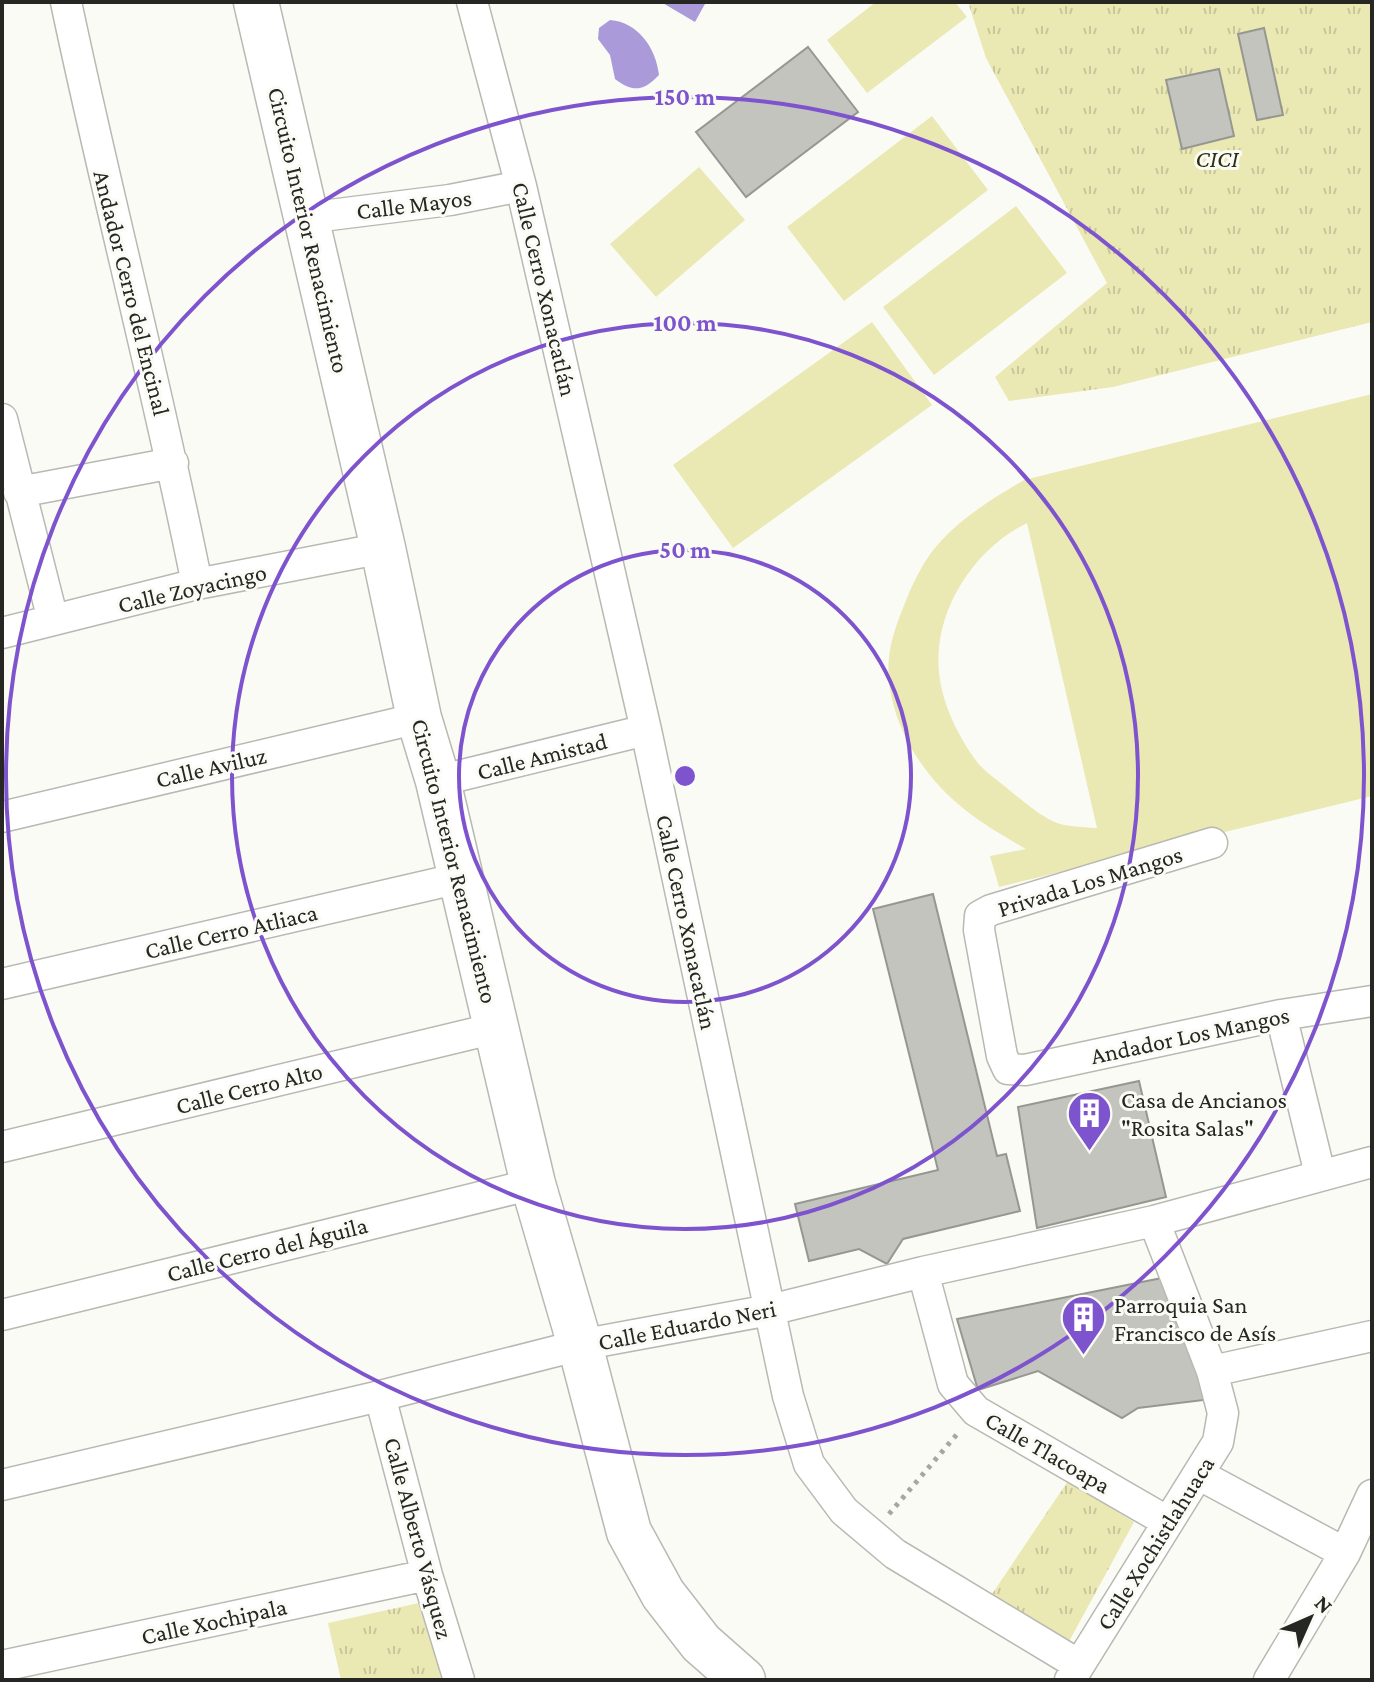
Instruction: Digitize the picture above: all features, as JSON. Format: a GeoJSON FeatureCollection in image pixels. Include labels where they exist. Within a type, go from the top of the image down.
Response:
{"type":"FeatureCollection","features":[{"type":"Feature","properties":{"kind":"main road","name":"Circuito Interior Renacimiento"},"geometry":{"type":"LineString","coordinates":[[256,2],[383,548],[419,718],[438,781],[533,1184],[580,1345],[629,1532],[663,1594],[701,1643],[743,1680]]}},
{"type":"Feature","properties":{"kind":"street","name":"Andador Cerro del Encinal"},"geometry":{"type":"LineString","coordinates":[[66,2],[98,154],[173,463],[197,584]]}},
{"type":"Feature","properties":{"kind":"street","name":"Calle Cerro Xonacatlán"},"geometry":{"type":"LineString","coordinates":[[472,2],[521,186],[646,730],[788,1396],[809,1464],[844,1511],[895,1554],[1074,1673]]}},
{"type":"Feature","properties":{"kind":"street","name":"Calle Mayos"},"geometry":{"type":"LineString","coordinates":[[306,218],[463,198],[521,186]]}},
{"type":"Feature","properties":{"kind":"street"},"geometry":{"type":"LineString","coordinates":[[2,419],[53,620]]}},
{"type":"Feature","properties":{"kind":"street"},"geometry":{"type":"LineString","coordinates":[[19,492],[173,463]]}},
{"type":"Feature","properties":{"kind":"street","name":"Calle Zoyacingo"},"geometry":{"type":"LineString","coordinates":[[2,633],[197,584],[383,548]]}},
{"type":"Feature","properties":{"kind":"street","name":"Calle Aviluz"},"geometry":{"type":"LineString","coordinates":[[2,817],[419,718]]}},
{"type":"Feature","properties":{"kind":"street","name":"Calle Amistad"},"geometry":{"type":"LineString","coordinates":[[438,781],[646,730]]}},
{"type":"Feature","properties":{"kind":"street","name":"Privada Los Mangos"},"geometry":{"type":"LineString","coordinates":[[1008,1069],[1002,1056],[979,930],[980,916],[991,910],[1212,843]]}},
{"type":"Feature","properties":{"kind":"street","name":"Calle Cerro Atliaca"},"geometry":{"type":"LineString","coordinates":[[2,984],[460,878]]}},
{"type":"Feature","properties":{"kind":"street","name":"Andador Los Mangos"},"geometry":{"type":"LineString","coordinates":[[1008,1069],[1025,1070],[1281,1015],[1372,1001]]}},
{"type":"Feature","properties":{"kind":"street"},"geometry":{"type":"LineString","coordinates":[[1281,1015],[1320,1174]]}},
{"type":"Feature","properties":{"kind":"street","name":"Calle Cerro Alto"},"geometry":{"type":"LineString","coordinates":[[2,1147],[496,1028]]}},
{"type":"Feature","properties":{"kind":"street","name":"Calle Eduardo Neri"},"geometry":{"type":"LineString","coordinates":[[2,1485],[380,1396],[580,1345],[770,1310],[923,1272],[1154,1221],[1372,1162]]}},
{"type":"Feature","properties":{"kind":"street","name":"Calle Cerro del Águila"},"geometry":{"type":"LineString","coordinates":[[2,1315],[533,1184]]}},
{"type":"Feature","properties":{"kind":"street","name":"Calle Xochistlahuaca"},"geometry":{"type":"LineString","coordinates":[[1074,1673],[1218,1442],[1223,1413],[1212,1371],[1154,1221]]}},
{"type":"Feature","properties":{"kind":"street","name":"Calle Tlacoapa"},"geometry":{"type":"LineString","coordinates":[[923,1272],[953,1384],[976,1411],[1168,1522]]}},
{"type":"Feature","properties":{"kind":"street"},"geometry":{"type":"LineString","coordinates":[[1212,1371],[1372,1337]]}},
{"type":"Feature","properties":{"kind":"street","name":"Calle Alberto Vásquez"},"geometry":{"type":"LineString","coordinates":[[380,1396],[427,1575],[459,1680]]}},
{"type":"Feature","properties":{"kind":"street"},"geometry":{"type":"LineString","coordinates":[[1198,1474],[1345,1553]]}},
{"type":"Feature","properties":{"kind":"street"},"geometry":{"type":"LineString","coordinates":[[1269,1680],[1345,1553],[1372,1495]]}},
{"type":"Feature","properties":{"kind":"street","name":"Calle Xochipala"},"geometry":{"type":"LineString","coordinates":[[2,1666],[427,1575]]}},
{"type":"Feature","properties":{"kind":"path"},"geometry":{"type":"LineString","coordinates":[[872,1535],[976,1411]]}},
{"type":"Feature","properties":{"kind":"green space"},"geometry":{"type":"Polygon","coordinates":[[[876,2],[955,2],[967,17],[867,93],[827,40],[876,2]]]}},
{"type":"Feature","properties":{"kind":"green space","name":"CICI"},"geometry":{"type":"Polygon","coordinates":[[[968,2],[1372,2],[1372,322],[1113,387],[1009,401],[995,377],[1107,283],[986,58],[968,2]]]}},
{"type":"Feature","properties":{"kind":"green space"},"geometry":{"type":"Polygon","coordinates":[[[932,116],[988,190],[844,301],[787,227],[932,116]]]}},
{"type":"Feature","properties":{"kind":"green space"},"geometry":{"type":"Polygon","coordinates":[[[699,167],[745,220],[656,297],[610,244],[699,167]]]}},
{"type":"Feature","properties":{"kind":"green space"},"geometry":{"type":"Polygon","coordinates":[[[1016,206],[1067,273],[934,375],[883,307],[1016,206]]]}},
{"type":"Feature","properties":{"kind":"green space"},"geometry":{"type":"Polygon","coordinates":[[[872,322],[932,405],[733,548],[673,465],[872,322]]]}},
{"type":"Feature","properties":{"kind":"green space"},"geometry":{"type":"Polygon","coordinates":[[[1372,394],[1372,796],[999,887],[990,856],[1026,849],[974,817],[933,779],[902,728],[890,689],[888,669],[899,617],[930,554],[970,515],[1024,480],[1372,394]],[[1027,523],[990,549],[961,584],[943,627],[939,649],[941,684],[957,731],[984,769],[1054,822],[1097,828],[1027,523]]]}},
{"type":"Feature","properties":{"kind":"green space"},"geometry":{"type":"Polygon","coordinates":[[[1068,1481],[1134,1522],[1066,1647],[988,1600],[1068,1481]]]}},
{"type":"Feature","properties":{"kind":"green space"},"geometry":{"type":"Polygon","coordinates":[[[428,1601],[445,1678],[341,1680],[328,1623],[428,1601]]]}},
{"type":"Feature","properties":{"kind":"shaded area"},"geometry":{"type":"Polygon","coordinates":[[[661,2],[706,2],[695,22],[661,2]]]}},
{"type":"Feature","properties":{"kind":"shaded area"},"geometry":{"type":"Polygon","coordinates":[[[610,20],[637,31],[650,46],[659,75],[643,87],[627,87],[615,79],[610,55],[598,39],[599,28],[610,20]]]}},
{"type":"Feature","properties":{"kind":"building"},"geometry":{"type":"Polygon","coordinates":[[[1264,28],[1283,115],[1257,120],[1238,34],[1264,28]]]}},
{"type":"Feature","properties":{"kind":"building"},"geometry":{"type":"Polygon","coordinates":[[[808,47],[858,112],[746,197],[696,132],[808,47]]]}},
{"type":"Feature","properties":{"kind":"building"},"geometry":{"type":"Polygon","coordinates":[[[1219,69],[1234,136],[1182,149],[1166,80],[1219,69]]]}},
{"type":"Feature","properties":{"kind":"building"},"geometry":{"type":"Polygon","coordinates":[[[933,894],[997,1156],[1006,1154],[1020,1211],[903,1239],[887,1264],[859,1249],[809,1261],[795,1204],[938,1170],[873,909],[933,894]]]}},
{"type":"Feature","properties":{"kind":"building","name":"Casa de Ancianos \"Rosita Salas\""},"geometry":{"type":"Polygon","coordinates":[[[1139,1081],[1166,1197],[1037,1228],[1018,1107],[1139,1081]]]}},
{"type":"Feature","properties":{"kind":"building","name":"Parroquia San Francisco de Asís"},"geometry":{"type":"Polygon","coordinates":[[[1172,1276],[1212,1399],[1138,1408],[1122,1418],[1038,1371],[978,1390],[957,1319],[1172,1276]]]}},
{"type":"Feature","properties":{"kind":"place","name":"Casa de Ancianos \"Rosita Salas\""},"geometry":{"type":"Point","coordinates":[1090,1152]}},
{"type":"Feature","properties":{"kind":"place","name":"Parroquia San Francisco de Asís"},"geometry":{"type":"Point","coordinates":[1083,1357]}}]}
